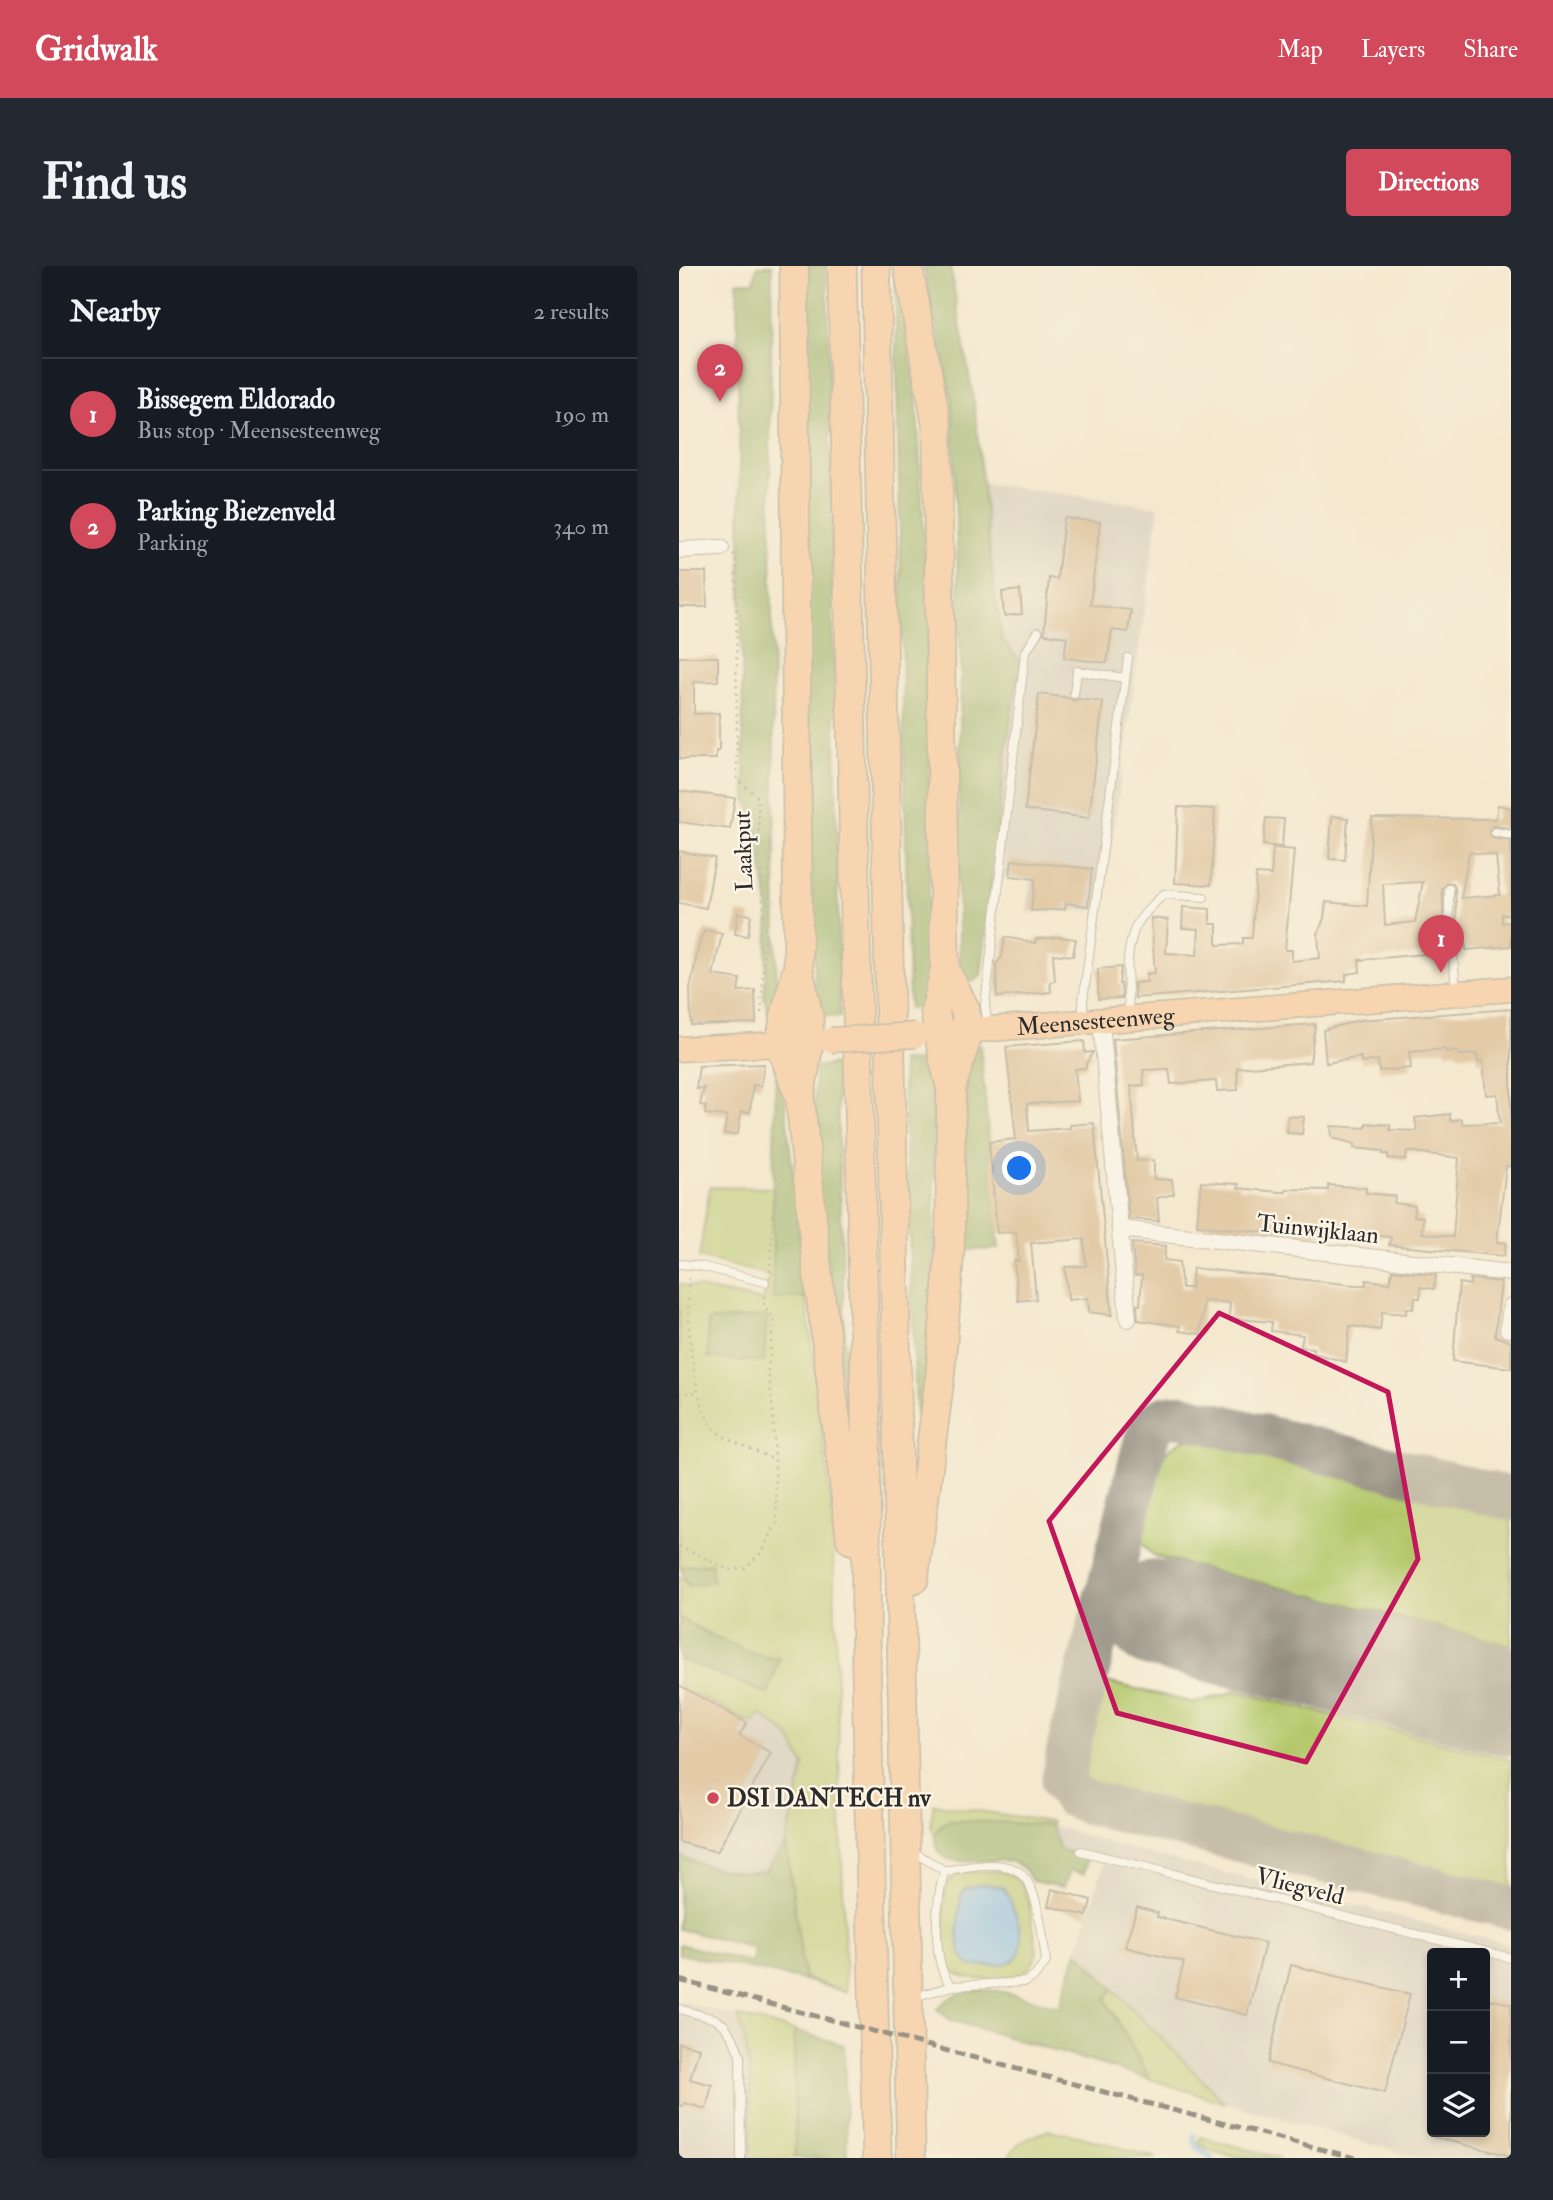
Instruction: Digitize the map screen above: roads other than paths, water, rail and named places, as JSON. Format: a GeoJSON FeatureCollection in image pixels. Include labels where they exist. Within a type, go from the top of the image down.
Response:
{"type":"FeatureCollection","features":[{"type":"Feature","properties":{"kind":"highway"},"geometry":{"type":"LineString","coordinates":[[793,266],[798,966],[809,1018],[820,1041],[800,1098]]}},
{"type":"Feature","properties":{"kind":"highway"},"geometry":{"type":"LineString","coordinates":[[842,266],[866,1432],[866,1661],[877,2158]]}},
{"type":"Feature","properties":{"kind":"highway"},"geometry":{"type":"LineString","coordinates":[[876,266],[911,2158]]}},
{"type":"Feature","properties":{"kind":"highway"},"geometry":{"type":"LineString","coordinates":[[901,1675],[940,1377],[950,1247],[951,1088],[927,1034],[945,969],[937,426],[908,266]]}},
{"type":"Feature","properties":{"kind":"highway"},"geometry":{"type":"LineString","coordinates":[[798,966],[784,1020],[770,1044],[800,1098],[817,1268],[866,1661]]}},
{"type":"Feature","properties":{"kind":"highway"},"geometry":{"type":"LineString","coordinates":[[945,969],[979,1031],[951,1088]]}},
{"type":"Feature","properties":{"kind":"main road","name":"Meensesteenweg"},"geometry":{"type":"LineString","coordinates":[[679,1049],[979,1031],[1511,989]]}},
{"type":"Feature","properties":{"kind":"street"},"geometry":{"type":"LineString","coordinates":[[679,550],[721,548]]}},
{"type":"Feature","properties":{"kind":"street"},"geometry":{"type":"LineString","coordinates":[[1092,1022],[1120,1229],[1128,1319]]}},
{"type":"Feature","properties":{"kind":"street","name":"Tuinwijklaan"},"geometry":{"type":"LineString","coordinates":[[1120,1229],[1511,1273]]}},
{"type":"Feature","properties":{"kind":"street"},"geometry":{"type":"LineString","coordinates":[[1508,1329],[1511,1306]]}},
{"type":"Feature","properties":{"kind":"lane"},"geometry":{"type":"LineString","coordinates":[[979,1031],[985,1006],[1025,653],[1038,632]]}},
{"type":"Feature","properties":{"kind":"lane"},"geometry":{"type":"LineString","coordinates":[[1092,1022],[1083,1001],[1128,658]]}},
{"type":"Feature","properties":{"kind":"lane"},"geometry":{"type":"LineString","coordinates":[[1074,694],[1077,671],[1125,677]]}},
{"type":"Feature","properties":{"kind":"lane"},"geometry":{"type":"LineString","coordinates":[[1495,832],[1511,835]]}},
{"type":"Feature","properties":{"kind":"lane"},"geometry":{"type":"LineString","coordinates":[[1450,889],[1449,912],[1457,992]]}},
{"type":"Feature","properties":{"kind":"lane"},"geometry":{"type":"LineString","coordinates":[[1129,1019],[1128,967],[1135,929],[1140,919],[1164,894],[1204,897]]}},
{"type":"Feature","properties":{"kind":"lane"},"geometry":{"type":"LineString","coordinates":[[679,1264],[765,1282]]}},
{"type":"Feature","properties":{"kind":"lane"},"geometry":{"type":"LineString","coordinates":[[904,1847],[945,1871],[963,1867],[1002,1866],[1015,1869],[1026,1878],[1040,1919],[1046,1962],[1034,1977],[1025,1982],[952,1986],[908,1999]]}},
{"type":"Feature","properties":{"kind":"lane","name":"Vliegveld"},"geometry":{"type":"LineString","coordinates":[[1081,1851],[1511,1958]]}},
{"type":"Feature","properties":{"kind":"lane"},"geometry":{"type":"LineString","coordinates":[[945,1871],[940,1884],[938,1911],[939,1958],[946,1981],[952,1986]]}},
{"type":"Feature","properties":{"kind":"lane"},"geometry":{"type":"LineString","coordinates":[[679,2009],[715,2019],[725,2025],[733,2038],[740,2055],[741,2158]]}},
{"type":"Feature","properties":{"kind":"water"},"geometry":{"type":"Polygon","coordinates":[[[985,1884],[1003,1887],[1007,1894],[1019,1927],[1020,1949],[1017,1957],[1006,1964],[971,1966],[965,1960],[959,1943],[961,1895],[966,1888],[985,1884]]]}},
{"type":"Feature","properties":{"kind":"waterway"},"geometry":{"type":"LineString","coordinates":[[1194,2135],[1195,2145],[1212,2158]]}},
{"type":"Feature","properties":{"kind":"railway"},"geometry":{"type":"LineString","coordinates":[[679,1980],[1355,2158]]}},
{"type":"Feature","properties":{"kind":"place","name":"Parking Biezenveld"},"geometry":{"type":"Point","coordinates":[720,402]}},
{"type":"Feature","properties":{"kind":"place","name":"Bissegem Eldorado"},"geometry":{"type":"Point","coordinates":[1441,973]}},
{"type":"Feature","properties":{"kind":"place","name":"DSI DANTECH nv"},"geometry":{"type":"Point","coordinates":[713,1798]}}]}
